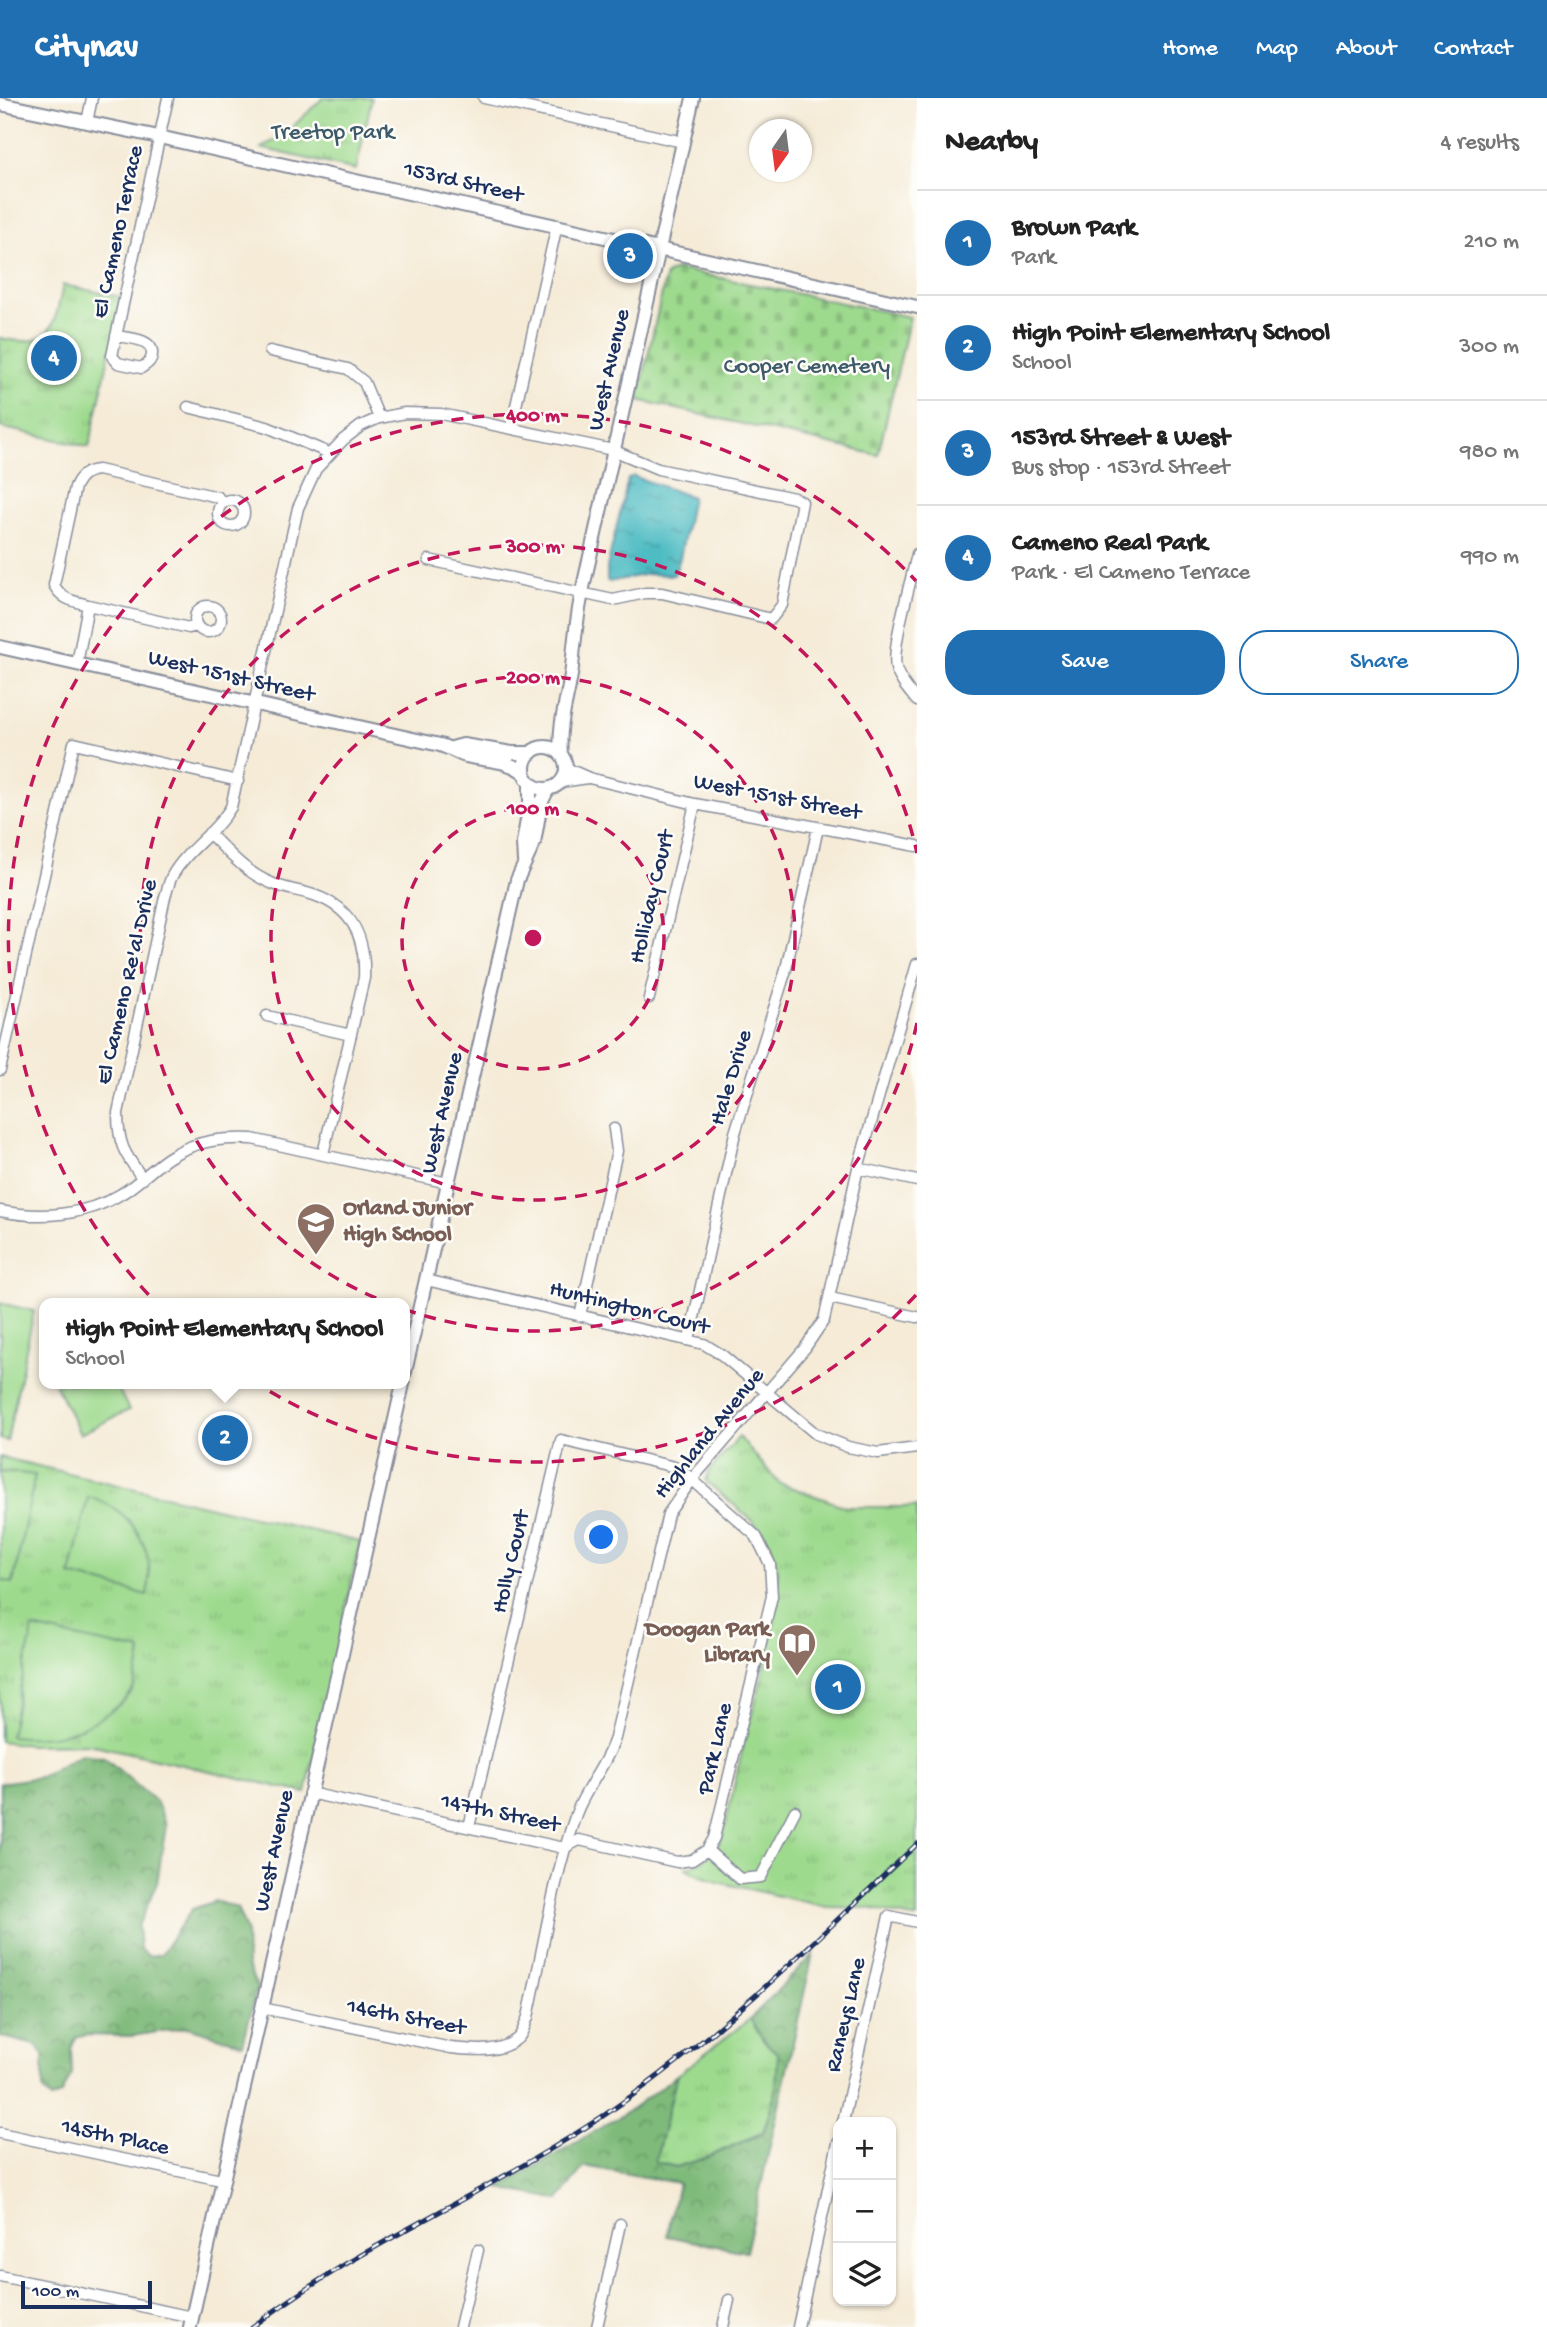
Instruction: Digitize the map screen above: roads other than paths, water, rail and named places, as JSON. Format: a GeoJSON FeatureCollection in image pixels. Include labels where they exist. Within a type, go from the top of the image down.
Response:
{"type":"FeatureCollection","features":[{"type":"Feature","properties":{"kind":"street"},"geometry":{"type":"LineString","coordinates":[[86,122],[92,98]]}},
{"type":"Feature","properties":{"kind":"street","name":"El Cameno Terrace"},"geometry":{"type":"LineString","coordinates":[[116,336],[168,98]]}},
{"type":"Feature","properties":{"kind":"street"},"geometry":{"type":"LineString","coordinates":[[484,98],[683,142]]}},
{"type":"Feature","properties":{"kind":"street","name":"West Avenue"},"geometry":{"type":"LineString","coordinates":[[561,754],[559,732],[572,667],[582,592],[693,98]]}},
{"type":"Feature","properties":{"kind":"street","name":"153rd Street"},"geometry":{"type":"LineString","coordinates":[[0,104],[159,137],[917,307]]}},
{"type":"Feature","properties":{"kind":"street"},"geometry":{"type":"LineString","coordinates":[[511,428],[556,225]]}},
{"type":"Feature","properties":{"kind":"street"},"geometry":{"type":"LineString","coordinates":[[270,351],[348,369],[364,382],[379,418]]}},
{"type":"Feature","properties":{"kind":"street"},"geometry":{"type":"LineString","coordinates":[[188,407],[267,427],[329,453]]}},
{"type":"Feature","properties":{"kind":"street","name":"El Cameno Re'al Drive"},"geometry":{"type":"LineString","coordinates":[[143,1179],[122,1149],[118,1114],[165,897],[172,876],[222,822],[231,807],[298,508],[316,469],[329,453],[361,426],[379,418],[422,413],[511,428],[613,450],[658,469],[802,502],[782,605],[771,619],[662,593],[645,593],[614,600],[582,592]]}},
{"type":"Feature","properties":{"kind":"street"},"geometry":{"type":"LineString","coordinates":[[197,625],[189,628],[66,600],[58,594],[54,585],[75,487],[79,478],[86,473],[98,470],[218,497],[222,504]]}},
{"type":"Feature","properties":{"kind":"street"},"geometry":{"type":"LineString","coordinates":[[917,554],[896,649],[896,668],[904,685],[917,701]]}},
{"type":"Feature","properties":{"kind":"street"},"geometry":{"type":"LineString","coordinates":[[429,560],[582,592]]}},
{"type":"Feature","properties":{"kind":"street"},"geometry":{"type":"LineString","coordinates":[[77,664],[88,606]]}},
{"type":"Feature","properties":{"kind":"street","name":"West 151st Street"},"geometry":{"type":"LineString","coordinates":[[0,647],[452,748],[461,755],[512,764],[527,778]]}},
{"type":"Feature","properties":{"kind":"street","name":"West Avenue"},"geometry":{"type":"LineString","coordinates":[[536,750],[552,729],[565,666],[572,652]]}},
{"type":"Feature","properties":{"kind":"street"},"geometry":{"type":"LineString","coordinates":[[0,1070],[74,743],[238,781]]}},
{"type":"Feature","properties":{"kind":"street","name":"West 151st Street"},"geometry":{"type":"LineString","coordinates":[[452,748],[463,745],[510,753],[536,750]]}},
{"type":"Feature","properties":{"kind":"street"},"geometry":{"type":"LineString","coordinates":[[549,747],[561,754],[566,768],[561,782],[548,789],[535,787],[527,778],[525,762],[536,750],[549,747]]}},
{"type":"Feature","properties":{"kind":"street","name":"West 151st Street"},"geometry":{"type":"LineString","coordinates":[[566,768],[589,778],[695,804],[917,846]]}},
{"type":"Feature","properties":{"kind":"street","name":"West Avenue"},"geometry":{"type":"LineString","coordinates":[[524,865],[523,843],[530,803],[527,778]]}},
{"type":"Feature","properties":{"kind":"street","name":"West 151st Street"},"geometry":{"type":"LineString","coordinates":[[561,782],[589,778]]}},
{"type":"Feature","properties":{"kind":"street","name":"West Avenue"},"geometry":{"type":"LineString","coordinates":[[410,1350],[516,887],[534,843],[541,803],[548,789]]}},
{"type":"Feature","properties":{"kind":"street","name":"Holliday Court"},"geometry":{"type":"LineString","coordinates":[[649,998],[695,804]]}},
{"type":"Feature","properties":{"kind":"street","name":"Hale Drive"},"geometry":{"type":"LineString","coordinates":[[689,1340],[735,1133],[785,973],[818,828]]}},
{"type":"Feature","properties":{"kind":"street"},"geometry":{"type":"LineString","coordinates":[[209,833],[254,875],[272,884],[327,900],[342,909],[355,927],[363,951],[364,978],[323,1154]]}},
{"type":"Feature","properties":{"kind":"street","name":"Highland Avenue"},"geometry":{"type":"LineString","coordinates":[[528,2017],[564,1848],[582,1800],[609,1757],[668,1514],[693,1478],[768,1392],[824,1321],[858,1168],[916,969]]}},
{"type":"Feature","properties":{"kind":"street"},"geometry":{"type":"LineString","coordinates":[[267,1016],[351,1035]]}},
{"type":"Feature","properties":{"kind":"street"},"geometry":{"type":"LineString","coordinates":[[580,1316],[617,1151],[614,1129]]}},
{"type":"Feature","properties":{"kind":"street"},"geometry":{"type":"LineString","coordinates":[[0,1211],[37,1215],[65,1214],[107,1201],[143,1179],[172,1155],[204,1142],[228,1138],[252,1139],[448,1183]]}},
{"type":"Feature","properties":{"kind":"street"},"geometry":{"type":"LineString","coordinates":[[858,1168],[917,1181]]}},
{"type":"Feature","properties":{"kind":"street","name":"Huntington Court"},"geometry":{"type":"LineString","coordinates":[[426,1280],[689,1340],[713,1348],[816,1434],[848,1447],[878,1453],[917,1448]]}},
{"type":"Feature","properties":{"kind":"street"},"geometry":{"type":"LineString","coordinates":[[830,1298],[917,1317]]}},
{"type":"Feature","properties":{"kind":"street","name":"West Avenue"},"geometry":{"type":"LineString","coordinates":[[191,2322],[401,1389]]}},
{"type":"Feature","properties":{"kind":"street","name":"Holly Court"},"geometry":{"type":"LineString","coordinates":[[469,1827],[561,1440],[679,1468],[693,1478]]}},
{"type":"Feature","properties":{"kind":"street","name":"Park Lane"},"geometry":{"type":"LineString","coordinates":[[693,1478],[756,1536],[770,1564],[772,1584],[768,1614],[730,1778],[714,1838],[707,1850]]}},
{"type":"Feature","properties":{"kind":"street","name":"147th Street"},"geometry":{"type":"LineString","coordinates":[[309,1793],[564,1848],[579,1840],[677,1862],[692,1860],[707,1850]]}},
{"type":"Feature","properties":{"kind":"street"},"geometry":{"type":"LineString","coordinates":[[707,1850],[740,1879],[761,1877],[795,1811]]}},
{"type":"Feature","properties":{"kind":"street","name":"Raneys Lane"},"geometry":{"type":"LineString","coordinates":[[844,2117],[889,1916],[917,1922]]}},
{"type":"Feature","properties":{"kind":"street","name":"146th Street"},"geometry":{"type":"LineString","coordinates":[[262,2008],[451,2048],[479,2051],[502,2047],[519,2037],[528,2017]]}},
{"type":"Feature","properties":{"kind":"street","name":"145th Place"},"geometry":{"type":"LineString","coordinates":[[0,2133],[221,2180]]}},
{"type":"Feature","properties":{"kind":"street"},"geometry":{"type":"LineString","coordinates":[[798,2327],[833,2166]]}},
{"type":"Feature","properties":{"kind":"street"},"geometry":{"type":"LineString","coordinates":[[597,2327],[620,2224]]}},
{"type":"Feature","properties":{"kind":"street"},"geometry":{"type":"LineString","coordinates":[[460,2327],[478,2250]]}},
{"type":"Feature","properties":{"kind":"street"},"geometry":{"type":"LineString","coordinates":[[0,2276],[191,2322]]}},
{"type":"Feature","properties":{"kind":"street"},"geometry":{"type":"LineString","coordinates":[[723,2327],[729,2300]]}},
{"type":"Feature","properties":{"kind":"water"},"geometry":{"type":"Polygon","coordinates":[[[633,476],[692,497],[680,558],[674,575],[648,574],[609,582],[607,567],[628,479],[633,476]]]}},
{"type":"Feature","properties":{"kind":"railway"},"geometry":{"type":"LineString","coordinates":[[252,2327],[344,2265],[542,2154],[648,2084],[767,1985],[917,1844]]}},
{"type":"Feature","properties":{"kind":"place","name":"153rd Street & West"},"geometry":{"type":"Point","coordinates":[630,256]}},
{"type":"Feature","properties":{"kind":"place","name":"Cameno Real Park"},"geometry":{"type":"Point","coordinates":[54,358]}},
{"type":"Feature","properties":{"kind":"place","name":"Orland Junior High School"},"geometry":{"type":"Point","coordinates":[316,1256]}},
{"type":"Feature","properties":{"kind":"place","name":"High Point Elementary School"},"geometry":{"type":"Point","coordinates":[225,1438]}},
{"type":"Feature","properties":{"kind":"place","name":"Doogan Park Library"},"geometry":{"type":"Point","coordinates":[797,1677]}},
{"type":"Feature","properties":{"kind":"place","name":"Brown Park"},"geometry":{"type":"Point","coordinates":[838,1687]}},
{"type":"Feature","properties":{"kind":"park label","name":"Treetop Park"},"geometry":{"type":"Point","coordinates":[333,133]}},
{"type":"Feature","properties":{"kind":"park label","name":"Cooper Cemetery"},"geometry":{"type":"Point","coordinates":[807,367]}}]}
